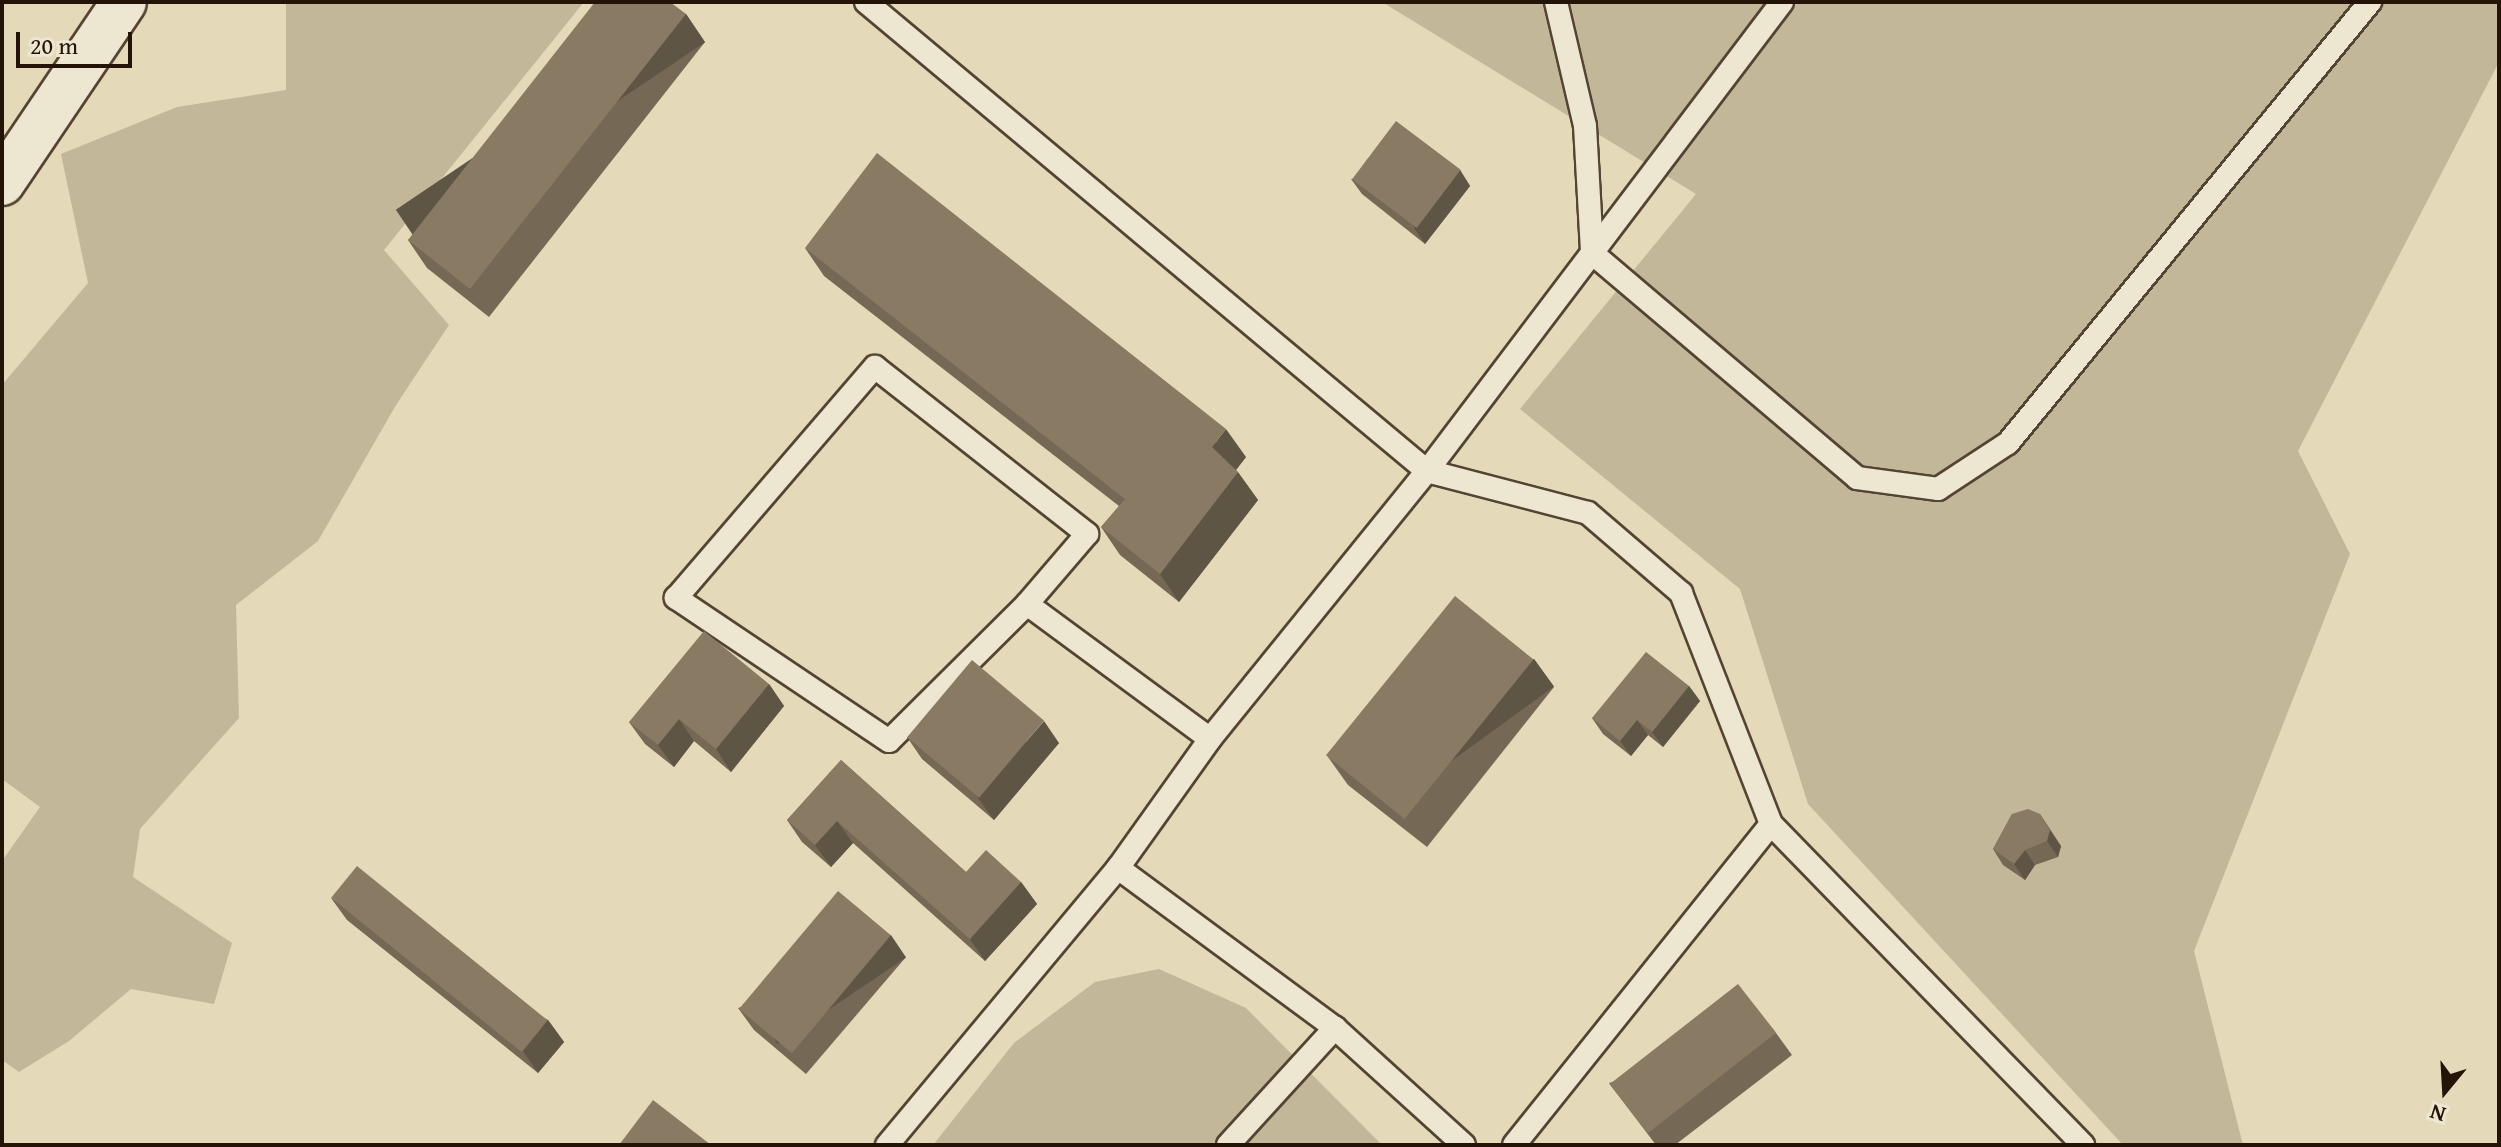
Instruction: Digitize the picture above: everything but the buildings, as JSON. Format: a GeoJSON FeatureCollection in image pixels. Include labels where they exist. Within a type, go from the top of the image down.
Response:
{"type":"FeatureCollection","features":[{"type":"Feature","properties":{"kind":"street"},"geometry":{"type":"LineString","coordinates":[[2,183],[124,2]]}},
{"type":"Feature","properties":{"kind":"lane"},"geometry":{"type":"LineString","coordinates":[[1556,2],[1585,126],[1592,253],[1857,478],[1938,489],[2008,443],[2370,2]]}},
{"type":"Feature","properties":{"kind":"lane"},"geometry":{"type":"LineString","coordinates":[[887,1145],[1118,868],[1210,739],[1427,471],[1782,2]]}},
{"type":"Feature","properties":{"kind":"lane"},"geometry":{"type":"LineString","coordinates":[[871,3],[1427,471],[1588,513],[1681,593],[1771,824],[2083,1145]]}},
{"type":"Feature","properties":{"kind":"lane"},"geometry":{"type":"LineString","coordinates":[[875,367],[1087,534],[1027,604],[889,741],[676,598],[875,367]]}},
{"type":"Feature","properties":{"kind":"lane"},"geometry":{"type":"LineString","coordinates":[[1027,604],[1210,739]]}},
{"type":"Feature","properties":{"kind":"lane"},"geometry":{"type":"LineString","coordinates":[[1514,1145],[1771,824]]}},
{"type":"Feature","properties":{"kind":"lane"},"geometry":{"type":"LineString","coordinates":[[1118,868],[1335,1028],[1464,1145]]}},
{"type":"Feature","properties":{"kind":"lane"},"geometry":{"type":"LineString","coordinates":[[1228,1145],[1335,1028]]}},
{"type":"Feature","properties":{"kind":"shaded area"},"geometry":{"type":"Polygon","coordinates":[[[286,2],[584,2],[384,250],[449,325],[396,405],[318,541],[236,605],[239,718],[140,829],[133,877],[232,943],[214,1004],[131,989],[69,1041],[19,1072],[2,1060],[2,861],[40,807],[2,779],[2,385],[88,283],[61,154],[177,107],[286,90],[286,2]]]}},
{"type":"Feature","properties":{"kind":"shaded area"},"geometry":{"type":"Polygon","coordinates":[[[1382,2],[2499,2],[2499,62],[2298,451],[2350,554],[2194,951],[2243,1145],[2123,1145],[1808,804],[1740,589],[1520,409],[1696,194],[1382,2]]]}},
{"type":"Feature","properties":{"kind":"shaded area"},"geometry":{"type":"Polygon","coordinates":[[[1159,969],[1246,1008],[1382,1145],[933,1145],[1014,1043],[1095,982],[1159,969]]]}}]}
